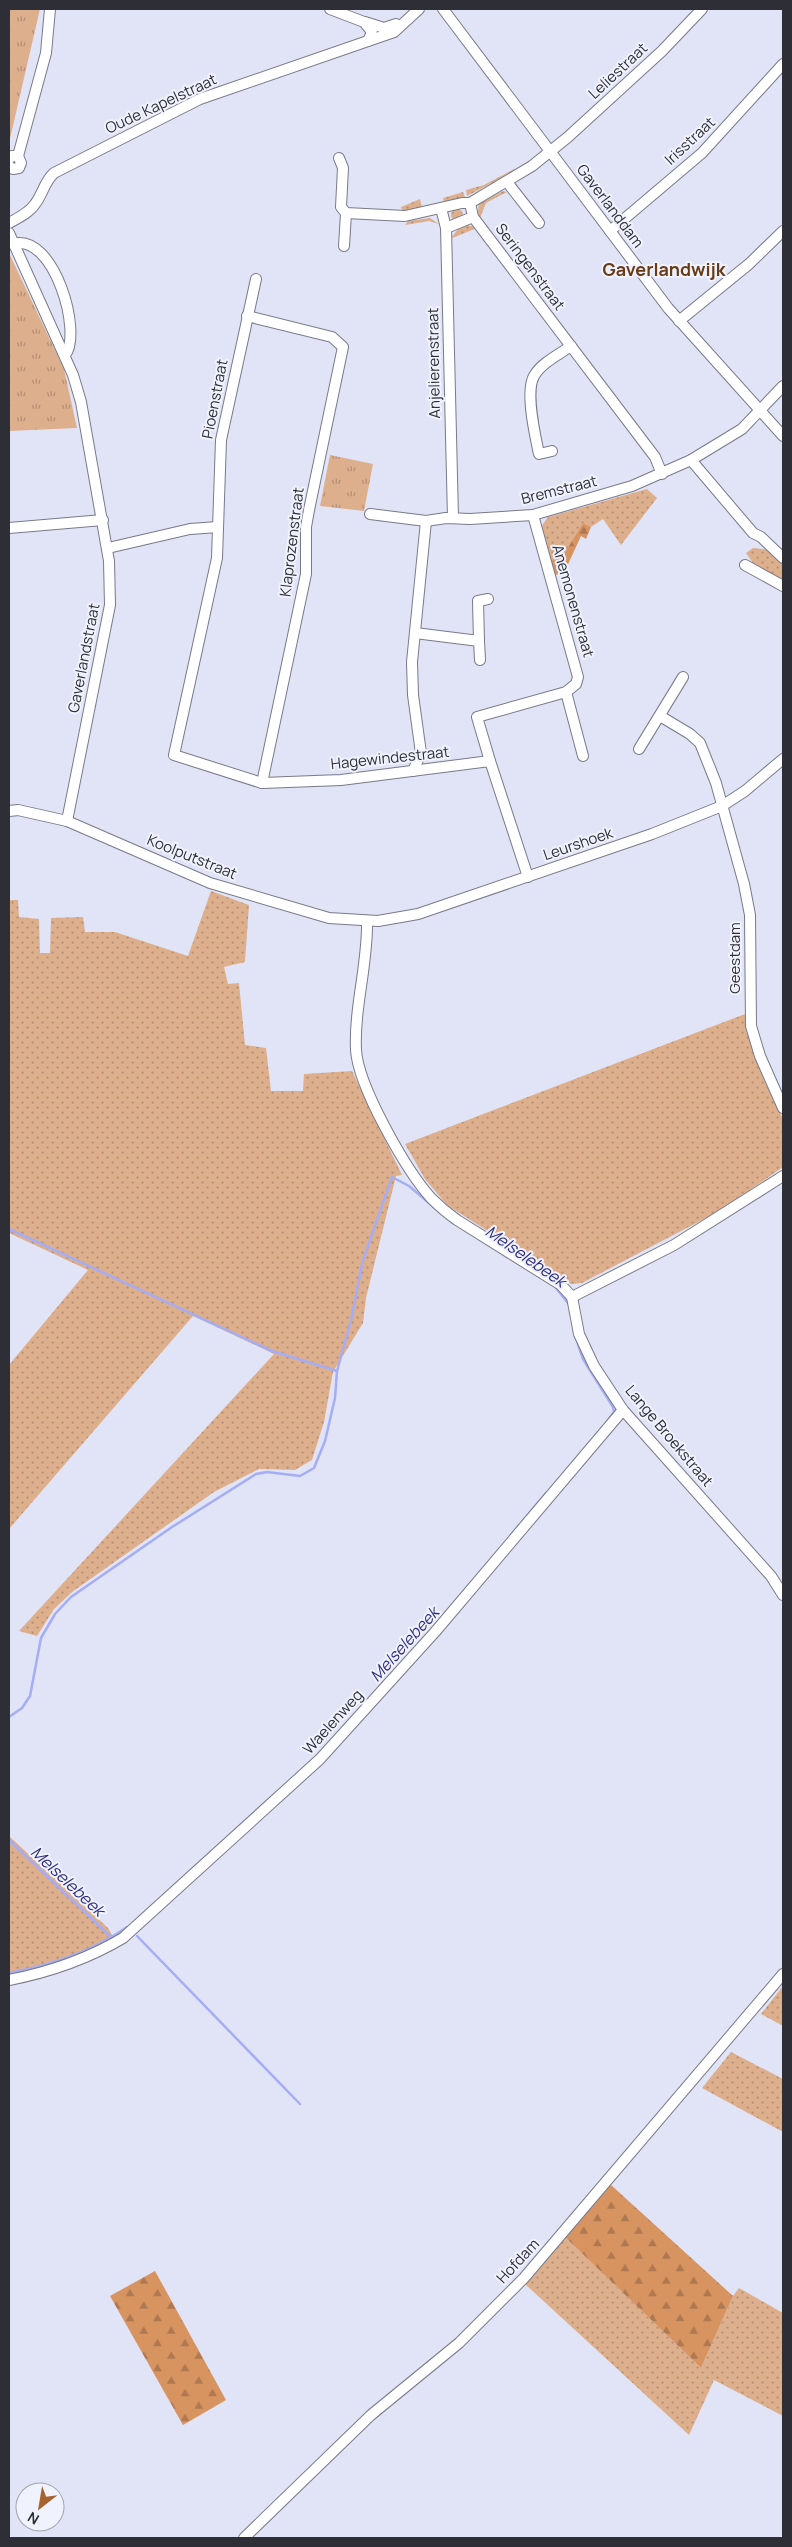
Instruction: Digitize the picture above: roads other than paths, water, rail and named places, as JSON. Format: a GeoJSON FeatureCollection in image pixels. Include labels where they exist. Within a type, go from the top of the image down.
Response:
{"type":"FeatureCollection","features":[{"type":"Feature","properties":{"kind":"street"},"geometry":{"type":"LineString","coordinates":[[9,166],[13,169],[19,168],[21,163],[13,158],[46,53],[50,9]]}},
{"type":"Feature","properties":{"kind":"street"},"geometry":{"type":"LineString","coordinates":[[330,9],[384,28],[402,22]]}},
{"type":"Feature","properties":{"kind":"street","name":"Oude Kapelstraat"},"geometry":{"type":"LineString","coordinates":[[9,223],[22,216],[36,203],[45,182],[54,173],[200,99],[370,36],[394,32],[402,22],[419,9]]}},
{"type":"Feature","properties":{"kind":"street","name":"Gaverlanddam"},"geometry":{"type":"LineString","coordinates":[[443,9],[680,321],[783,436]]}},
{"type":"Feature","properties":{"kind":"street","name":"Leliestraat"},"geometry":{"type":"LineString","coordinates":[[346,213],[397,216],[470,203],[508,182],[550,151],[654,58],[702,9]]}},
{"type":"Feature","properties":{"kind":"street"},"geometry":{"type":"LineString","coordinates":[[364,22],[370,36]]}},
{"type":"Feature","properties":{"kind":"street","name":"Irisstraat"},"geometry":{"type":"LineString","coordinates":[[610,231],[702,153],[783,64]]}},
{"type":"Feature","properties":{"kind":"street"},"geometry":{"type":"LineString","coordinates":[[339,158],[343,168],[341,207],[346,213],[344,246]]}},
{"type":"Feature","properties":{"kind":"street"},"geometry":{"type":"LineString","coordinates":[[508,182],[539,224]]}},
{"type":"Feature","properties":{"kind":"street","name":"Seringenstraat"},"geometry":{"type":"LineString","coordinates":[[470,203],[473,217],[655,457],[662,474]]}},
{"type":"Feature","properties":{"kind":"street","name":"Anjelierenstraat"},"geometry":{"type":"LineString","coordinates":[[441,208],[446,228],[453,518]]}},
{"type":"Feature","properties":{"kind":"street"},"geometry":{"type":"LineString","coordinates":[[446,228],[473,217]]}},
{"type":"Feature","properties":{"kind":"street"},"geometry":{"type":"LineString","coordinates":[[680,321],[749,264],[783,232]]}},
{"type":"Feature","properties":{"kind":"street","name":"Gaverlandstraat"},"geometry":{"type":"LineString","coordinates":[[9,234],[65,355],[80,402],[108,548],[110,605],[67,821]]}},
{"type":"Feature","properties":{"kind":"street","name":"Gaverlandstraat"},"geometry":{"type":"LineString","coordinates":[[13,244],[24,243],[39,252],[57,274],[69,327],[69,346],[65,355]]}},
{"type":"Feature","properties":{"kind":"street","name":"Pioenstraat"},"geometry":{"type":"LineString","coordinates":[[174,755],[217,558],[221,440],[256,279]]}},
{"type":"Feature","properties":{"kind":"street","name":"Klaprozenstraat"},"geometry":{"type":"LineString","coordinates":[[247,316],[332,337],[343,347],[309,510],[306,574],[262,783]]}},
{"type":"Feature","properties":{"kind":"street"},"geometry":{"type":"LineString","coordinates":[[552,451],[540,457],[532,415],[531,389],[534,376],[571,346]]}},
{"type":"Feature","properties":{"kind":"street","name":"Bremstraat"},"geometry":{"type":"LineString","coordinates":[[370,514],[426,522],[453,518],[470,520],[533,515],[632,486],[691,460],[742,429],[783,386]]}},
{"type":"Feature","properties":{"kind":"street"},"geometry":{"type":"LineString","coordinates":[[691,460],[753,533],[761,537],[783,558]]}},
{"type":"Feature","properties":{"kind":"street","name":"Anemonenstraat"},"geometry":{"type":"LineString","coordinates":[[533,515],[577,671],[576,684],[566,692]]}},
{"type":"Feature","properties":{"kind":"street"},"geometry":{"type":"LineString","coordinates":[[9,528],[103,520]]}},
{"type":"Feature","properties":{"kind":"street"},"geometry":{"type":"LineString","coordinates":[[413,771],[421,753],[413,694],[412,662],[426,522]]}},
{"type":"Feature","properties":{"kind":"street"},"geometry":{"type":"LineString","coordinates":[[108,548],[190,529],[218,527]]}},
{"type":"Feature","properties":{"kind":"street"},"geometry":{"type":"LineString","coordinates":[[745,565],[783,586]]}},
{"type":"Feature","properties":{"kind":"street"},"geometry":{"type":"LineString","coordinates":[[480,660],[478,601],[488,599]]}},
{"type":"Feature","properties":{"kind":"street"},"geometry":{"type":"LineString","coordinates":[[415,633],[479,641]]}},
{"type":"Feature","properties":{"kind":"street"},"geometry":{"type":"LineString","coordinates":[[639,749],[683,677]]}},
{"type":"Feature","properties":{"kind":"street"},"geometry":{"type":"LineString","coordinates":[[528,877],[477,717],[566,692],[583,756]]}},
{"type":"Feature","properties":{"kind":"street","name":"Geestdam"},"geometry":{"type":"LineString","coordinates":[[660,716],[690,734],[700,743],[716,783],[744,884],[750,916],[751,1026],[760,1056],[783,1108]]}},
{"type":"Feature","properties":{"kind":"street","name":"Hagewindestraat"},"geometry":{"type":"LineString","coordinates":[[174,755],[262,783],[340,780],[490,761]]}},
{"type":"Feature","properties":{"kind":"street","name":"Leurshoek"},"geometry":{"type":"LineString","coordinates":[[367,921],[418,914],[652,834],[722,806],[745,791],[783,759]]}},
{"type":"Feature","properties":{"kind":"street","name":"Koolputstraat"},"geometry":{"type":"LineString","coordinates":[[9,811],[27,812],[67,821],[180,871],[238,892],[329,918],[367,921]]}},
{"type":"Feature","properties":{"kind":"street"},"geometry":{"type":"LineString","coordinates":[[367,921],[367,951],[356,1048],[357,1062],[372,1103],[420,1184],[437,1204],[457,1220],[561,1285],[572,1297],[674,1245],[783,1176]]}},
{"type":"Feature","properties":{"kind":"street","name":"Lange Broekstraat"},"geometry":{"type":"LineString","coordinates":[[572,1297],[579,1334],[594,1366],[623,1410],[770,1576],[783,1595]]}},
{"type":"Feature","properties":{"kind":"street","name":"Waelenweg"},"geometry":{"type":"LineString","coordinates":[[9,1980],[74,1964],[100,1952],[123,1938],[283,1795],[320,1759],[435,1632],[623,1410]]}},
{"type":"Feature","properties":{"kind":"street","name":"Hofdam"},"geometry":{"type":"LineString","coordinates":[[244,2538],[371,2415],[459,2343],[524,2278],[783,1974]]}},
{"type":"Feature","properties":{"kind":"waterway","name":"Melselebeek"},"geometry":{"type":"LineString","coordinates":[[9,1717],[22,1708],[30,1696],[41,1638],[55,1614],[71,1597],[172,1527],[256,1474],[267,1472],[300,1476],[314,1468],[325,1441],[335,1398],[337,1371],[351,1320],[363,1260],[392,1177],[409,1186],[435,1208]]}},
{"type":"Feature","properties":{"kind":"waterway"},"geometry":{"type":"LineString","coordinates":[[9,1229],[272,1351],[337,1371]]}},
{"type":"Feature","properties":{"kind":"waterway","name":"Melselebeek"},"geometry":{"type":"LineString","coordinates":[[556,1288],[568,1303]]}},
{"type":"Feature","properties":{"kind":"waterway","name":"Melselebeek"},"geometry":{"type":"LineString","coordinates":[[575,1335],[583,1359],[613,1407],[614,1412],[608,1420]]}},
{"type":"Feature","properties":{"kind":"waterway","name":"Melselebeek"},"geometry":{"type":"LineString","coordinates":[[510,1536],[546,1493]]}},
{"type":"Feature","properties":{"kind":"waterway","name":"Melselebeek"},"geometry":{"type":"LineString","coordinates":[[9,1840],[112,1938]]}},
{"type":"Feature","properties":{"kind":"waterway","name":"Melselebeek"},"geometry":{"type":"LineString","coordinates":[[9,1973],[56,1962],[99,1944],[127,1927]]}},
{"type":"Feature","properties":{"kind":"waterway"},"geometry":{"type":"LineString","coordinates":[[137,1936],[300,2104]]}},
{"type":"Feature","properties":{"kind":"district","name":"Gaverlandwijk"},"geometry":{"type":"Point","coordinates":[664,270]}}]}
